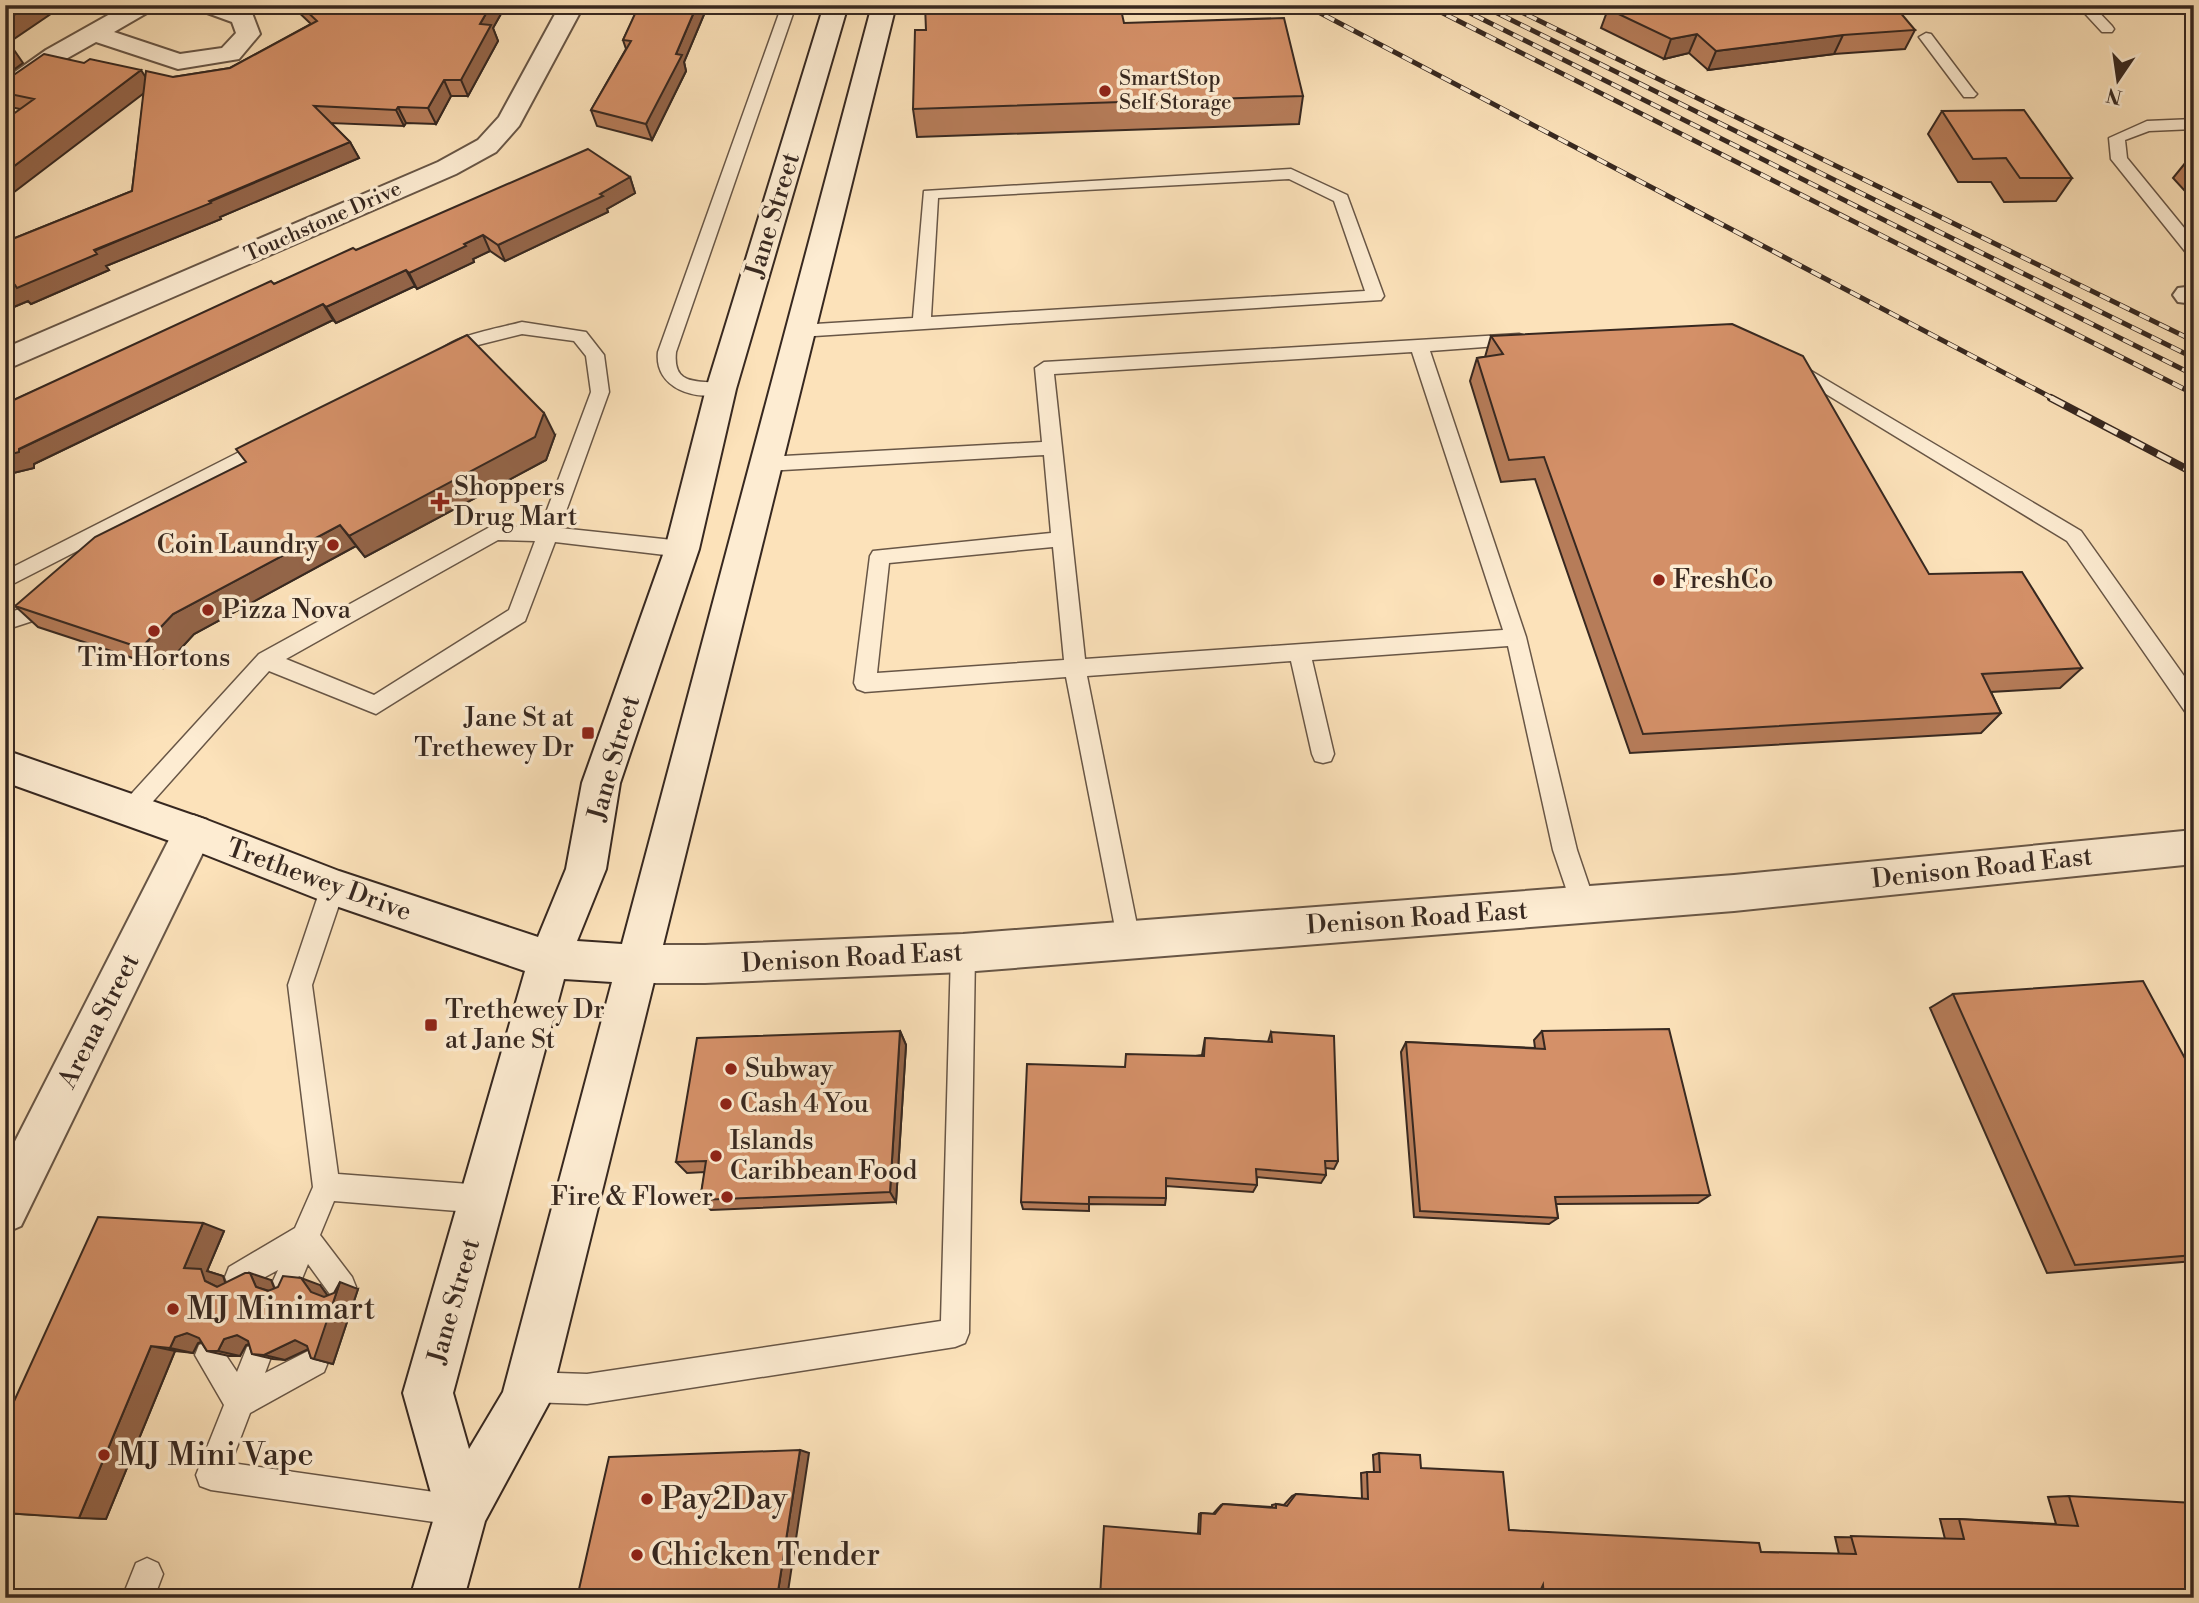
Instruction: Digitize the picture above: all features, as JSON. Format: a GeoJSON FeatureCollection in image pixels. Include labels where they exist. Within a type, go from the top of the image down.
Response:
{"type":"FeatureCollection","features":[{"type":"Feature","properties":{"kind":"main road"},"geometry":{"type":"LineString","coordinates":[[5,91],[55,55],[144,5]]}},
{"type":"Feature","properties":{"kind":"main road"},"geometry":{"type":"LineString","coordinates":[[95,33],[178,62],[230,54],[248,34],[243,18],[207,5]]}},
{"type":"Feature","properties":{"kind":"main road","name":"Touchstone Drive"},"geometry":{"type":"LineString","coordinates":[[5,360],[447,168],[487,146],[510,120],[572,5]]}},
{"type":"Feature","properties":{"kind":"main road","name":"Jane Street"},"geometry":{"type":"LineString","coordinates":[[462,1511],[428,1393],[549,959],[586,869],[601,783],[682,549],[722,389],[836,5]]}},
{"type":"Feature","properties":{"kind":"main road","name":"Jane Street"},"geometry":{"type":"LineString","coordinates":[[437,1598],[462,1511],[525,1401],[884,5]]}},
{"type":"Feature","properties":{"kind":"main road","name":"Trethewey Drive"},"geometry":{"type":"LineString","coordinates":[[5,766],[477,937],[549,959],[639,964]]}},
{"type":"Feature","properties":{"kind":"main road","name":"Arena Street"},"geometry":{"type":"LineString","coordinates":[[5,1210],[20,1156],[193,832]]}},
{"type":"Feature","properties":{"kind":"main road","name":"Denison Road East"},"geometry":{"type":"LineString","coordinates":[[639,964],[705,964],[963,953],[1584,906],[2194,847]]}},
{"type":"Feature","properties":{"kind":"lane"},"geometry":{"type":"LineString","coordinates":[[722,389],[690,388],[681,384],[673,377],[666,362],[671,336],[708,240],[789,5]]}},
{"type":"Feature","properties":{"kind":"lane"},"geometry":{"type":"LineString","coordinates":[[2084,5],[2107,29]]}},
{"type":"Feature","properties":{"kind":"lane"},"geometry":{"type":"LineString","coordinates":[[1926,37],[1969,94]]}},
{"type":"Feature","properties":{"kind":"lane"},"geometry":{"type":"LineString","coordinates":[[2194,124],[2147,126],[2117,138],[2119,159],[2194,251]]}},
{"type":"Feature","properties":{"kind":"lane"},"geometry":{"type":"LineString","coordinates":[[799,331],[1375,296],[1341,198],[1291,174],[930,194],[922,322]]}},
{"type":"Feature","properties":{"kind":"lane"},"geometry":{"type":"LineString","coordinates":[[266,660],[376,705],[518,615],[600,392],[595,355],[580,336],[522,328],[472,341],[435,360]]}},
{"type":"Feature","properties":{"kind":"lane"},"geometry":{"type":"LineString","coordinates":[[1128,940],[1075,668],[1044,368],[1540,338]]}},
{"type":"Feature","properties":{"kind":"lane"},"geometry":{"type":"LineString","coordinates":[[1419,346],[1516,637],[1565,850],[1584,906]]}},
{"type":"Feature","properties":{"kind":"lane"},"geometry":{"type":"LineString","coordinates":[[1775,356],[2074,536],[2194,707]]}},
{"type":"Feature","properties":{"kind":"lane"},"geometry":{"type":"LineString","coordinates":[[5,580],[289,434]]}},
{"type":"Feature","properties":{"kind":"lane"},"geometry":{"type":"LineString","coordinates":[[766,464],[1053,448]]}},
{"type":"Feature","properties":{"kind":"lane"},"geometry":{"type":"LineString","coordinates":[[115,545],[215,471]]}},
{"type":"Feature","properties":{"kind":"lane"},"geometry":{"type":"LineString","coordinates":[[131,810],[266,660],[495,533],[550,534],[682,549]]}},
{"type":"Feature","properties":{"kind":"lane"},"geometry":{"type":"LineString","coordinates":[[1062,539],[880,556],[865,683],[1516,637]]}},
{"type":"Feature","properties":{"kind":"lane"},"geometry":{"type":"LineString","coordinates":[[5,622],[44,609],[70,587]]}},
{"type":"Feature","properties":{"kind":"lane"},"geometry":{"type":"LineString","coordinates":[[1300,652],[1323,754]]}},
{"type":"Feature","properties":{"kind":"lane"},"geometry":{"type":"LineString","coordinates":[[287,1282],[326,1187],[300,985],[333,887]]}},
{"type":"Feature","properties":{"kind":"lane"},"geometry":{"type":"LineString","coordinates":[[528,1387],[587,1389],[955,1333],[963,953]]}},
{"type":"Feature","properties":{"kind":"lane"},"geometry":{"type":"LineString","coordinates":[[326,1187],[482,1199]]}},
{"type":"Feature","properties":{"kind":"lane"},"geometry":{"type":"LineString","coordinates":[[239,1278],[305,1238]]}},
{"type":"Feature","properties":{"kind":"lane"},"geometry":{"type":"LineString","coordinates":[[305,1238],[342,1287]]}},
{"type":"Feature","properties":{"kind":"lane"},"geometry":{"type":"LineString","coordinates":[[209,1355],[239,1403]]}},
{"type":"Feature","properties":{"kind":"lane"},"geometry":{"type":"LineString","coordinates":[[257,1357],[211,1475],[462,1511]]}},
{"type":"Feature","properties":{"kind":"lane"},"geometry":{"type":"LineString","coordinates":[[239,1403],[314,1362]]}},
{"type":"Feature","properties":{"kind":"building"},"geometry":{"type":"Polygon","coordinates":[[[5,5],[29,5],[5,21],[5,5]]]}},
{"type":"Feature","properties":{"kind":"building"},"geometry":{"type":"Polygon","coordinates":[[[300,5],[491,5],[480,24],[491,25],[461,80],[444,80],[428,108],[398,107],[396,110],[314,106],[350,142],[209,201],[211,203],[94,250],[97,254],[17,288],[15,285],[5,289],[5,242],[132,191],[146,71],[173,77],[230,68],[317,21],[300,5]]]}},
{"type":"Feature","properties":{"kind":"building"},"geometry":{"type":"Polygon","coordinates":[[[639,5],[697,5],[676,54],[682,55],[646,124],[591,110],[631,41],[623,40],[639,5]]]}},
{"type":"Feature","properties":{"kind":"building"},"geometry":{"type":"Polygon","coordinates":[[[925,5],[1120,5],[1124,23],[1284,18],[1303,96],[913,109],[915,30],[926,30],[925,5]]]}},
{"type":"Feature","properties":{"kind":"building"},"geometry":{"type":"Polygon","coordinates":[[[1624,5],[1894,5],[1915,30],[1843,35],[1716,51],[1697,34],[1671,39],[1608,9],[1624,5]]]}},
{"type":"Feature","properties":{"kind":"building"},"geometry":{"type":"Polygon","coordinates":[[[44,54],[84,63],[90,59],[141,70],[5,173],[5,120],[34,99],[5,93],[5,81],[44,54]]]}},
{"type":"Feature","properties":{"kind":"building"},"geometry":{"type":"Polygon","coordinates":[[[2024,110],[2072,178],[2020,178],[2006,158],[1973,159],[1942,111],[2024,110]]]}},
{"type":"Feature","properties":{"kind":"building"},"geometry":{"type":"Polygon","coordinates":[[[588,149],[630,177],[600,194],[603,196],[498,245],[483,235],[409,273],[406,270],[326,307],[323,304],[19,449],[19,452],[5,456],[5,404],[271,281],[274,284],[353,248],[356,250],[588,149]]]}},
{"type":"Feature","properties":{"kind":"building"},"geometry":{"type":"Polygon","coordinates":[[[2194,161],[2194,171],[2186,162],[2194,161]]]}},
{"type":"Feature","properties":{"kind":"building"},"geometry":{"type":"Polygon","coordinates":[[[1732,324],[1803,356],[1929,574],[2022,572],[2082,668],[1982,674],[2001,713],[1643,734],[1544,457],[1509,460],[1477,358],[1503,354],[1491,336],[1732,324]]]}},
{"type":"Feature","properties":{"kind":"building"},"geometry":{"type":"Polygon","coordinates":[[[467,335],[544,413],[535,437],[349,536],[340,525],[173,614],[141,648],[15,606],[95,537],[246,462],[236,449],[467,335]]]}},
{"type":"Feature","properties":{"kind":"building"},"geometry":{"type":"Polygon","coordinates":[[[2143,981],[2194,1075],[2194,1255],[2075,1265],[1953,994],[2143,981]]]}},
{"type":"Feature","properties":{"kind":"building"},"geometry":{"type":"Polygon","coordinates":[[[1669,1029],[1710,1195],[1555,1197],[1558,1218],[1420,1211],[1406,1042],[1545,1049],[1542,1031],[1669,1029]]]}},
{"type":"Feature","properties":{"kind":"building"},"geometry":{"type":"Polygon","coordinates":[[[900,1031],[890,1192],[700,1200],[706,1161],[676,1162],[697,1038],[900,1031]]]}},
{"type":"Feature","properties":{"kind":"building"},"geometry":{"type":"Polygon","coordinates":[[[1271,1032],[1334,1036],[1338,1161],[1325,1161],[1326,1175],[1256,1169],[1257,1185],[1166,1178],[1166,1198],[1089,1197],[1089,1204],[1021,1202],[1027,1064],[1125,1067],[1126,1054],[1204,1056],[1205,1038],[1272,1042],[1271,1032]]]}},
{"type":"Feature","properties":{"kind":"building"},"geometry":{"type":"Polygon","coordinates":[[[98,1217],[203,1223],[184,1268],[201,1269],[205,1281],[217,1287],[250,1273],[256,1287],[268,1291],[278,1287],[283,1276],[301,1278],[311,1292],[324,1297],[334,1293],[340,1282],[314,1359],[311,1358],[307,1346],[295,1340],[264,1355],[252,1354],[248,1341],[237,1335],[224,1339],[218,1351],[207,1351],[199,1338],[187,1333],[175,1337],[170,1348],[151,1346],[79,1518],[5,1513],[5,1421],[98,1217]]]}},
{"type":"Feature","properties":{"kind":"building"},"geometry":{"type":"Polygon","coordinates":[[[800,1450],[777,1598],[577,1598],[609,1457],[800,1450]]]}},
{"type":"Feature","properties":{"kind":"building"},"geometry":{"type":"Polygon","coordinates":[[[1379,1453],[1420,1455],[1421,1468],[1503,1472],[1509,1530],[1759,1543],[1761,1552],[1856,1554],[1851,1536],[1964,1539],[1959,1519],[2078,1526],[2069,1496],[2194,1503],[2194,1598],[1544,1598],[1543,1585],[1537,1598],[1100,1598],[1104,1526],[1200,1534],[1201,1513],[1215,1514],[1223,1504],[1276,1508],[1276,1504],[1287,1506],[1296,1494],[1368,1499],[1367,1472],[1380,1472],[1379,1453]]]}},
{"type":"Feature","properties":{"kind":"railway"},"geometry":{"type":"LineString","coordinates":[[1305,5],[2054,399]]}},
{"type":"Feature","properties":{"kind":"railway"},"geometry":{"type":"LineString","coordinates":[[1427,5],[2194,394]]}},
{"type":"Feature","properties":{"kind":"railway"},"geometry":{"type":"LineString","coordinates":[[1454,5],[2194,375]]}},
{"type":"Feature","properties":{"kind":"railway"},"geometry":{"type":"LineString","coordinates":[[1481,5],[2194,358]]}},
{"type":"Feature","properties":{"kind":"railway"},"geometry":{"type":"LineString","coordinates":[[1507,5],[2194,341]]}},
{"type":"Feature","properties":{"kind":"railway"},"geometry":{"type":"LineString","coordinates":[[2051,398],[2194,473]]}},
{"type":"Feature","properties":{"kind":"place","name":"SmartStop Self Storage"},"geometry":{"type":"Point","coordinates":[1105,91]}},
{"type":"Feature","properties":{"kind":"place","name":"Shoppers Drug Mart"},"geometry":{"type":"Point","coordinates":[440,502]}},
{"type":"Feature","properties":{"kind":"place","name":"Coin Laundry"},"geometry":{"type":"Point","coordinates":[333,545]}},
{"type":"Feature","properties":{"kind":"place","name":"FreshCo"},"geometry":{"type":"Point","coordinates":[1659,580]}},
{"type":"Feature","properties":{"kind":"place","name":"Pizza Nova"},"geometry":{"type":"Point","coordinates":[208,610]}},
{"type":"Feature","properties":{"kind":"place","name":"Tim Hortons"},"geometry":{"type":"Point","coordinates":[154,631]}},
{"type":"Feature","properties":{"kind":"place","name":"Jane St at Trethewey Dr"},"geometry":{"type":"Point","coordinates":[588,733]}},
{"type":"Feature","properties":{"kind":"place","name":"Trethewey Dr at Jane St"},"geometry":{"type":"Point","coordinates":[431,1025]}},
{"type":"Feature","properties":{"kind":"place","name":"Subway"},"geometry":{"type":"Point","coordinates":[731,1069]}},
{"type":"Feature","properties":{"kind":"place","name":"Cash 4 You"},"geometry":{"type":"Point","coordinates":[726,1104]}},
{"type":"Feature","properties":{"kind":"place","name":"Islands Caribbean Food"},"geometry":{"type":"Point","coordinates":[716,1156]}},
{"type":"Feature","properties":{"kind":"place","name":"Fire & Flower"},"geometry":{"type":"Point","coordinates":[727,1197]}},
{"type":"Feature","properties":{"kind":"place","name":"MJ Minimart"},"geometry":{"type":"Point","coordinates":[173,1309]}},
{"type":"Feature","properties":{"kind":"place","name":"MJ Mini Vape"},"geometry":{"type":"Point","coordinates":[104,1455]}},
{"type":"Feature","properties":{"kind":"place","name":"Pay2Day"},"geometry":{"type":"Point","coordinates":[647,1499]}},
{"type":"Feature","properties":{"kind":"place","name":"Chicken Tender"},"geometry":{"type":"Point","coordinates":[637,1555]}}]}
